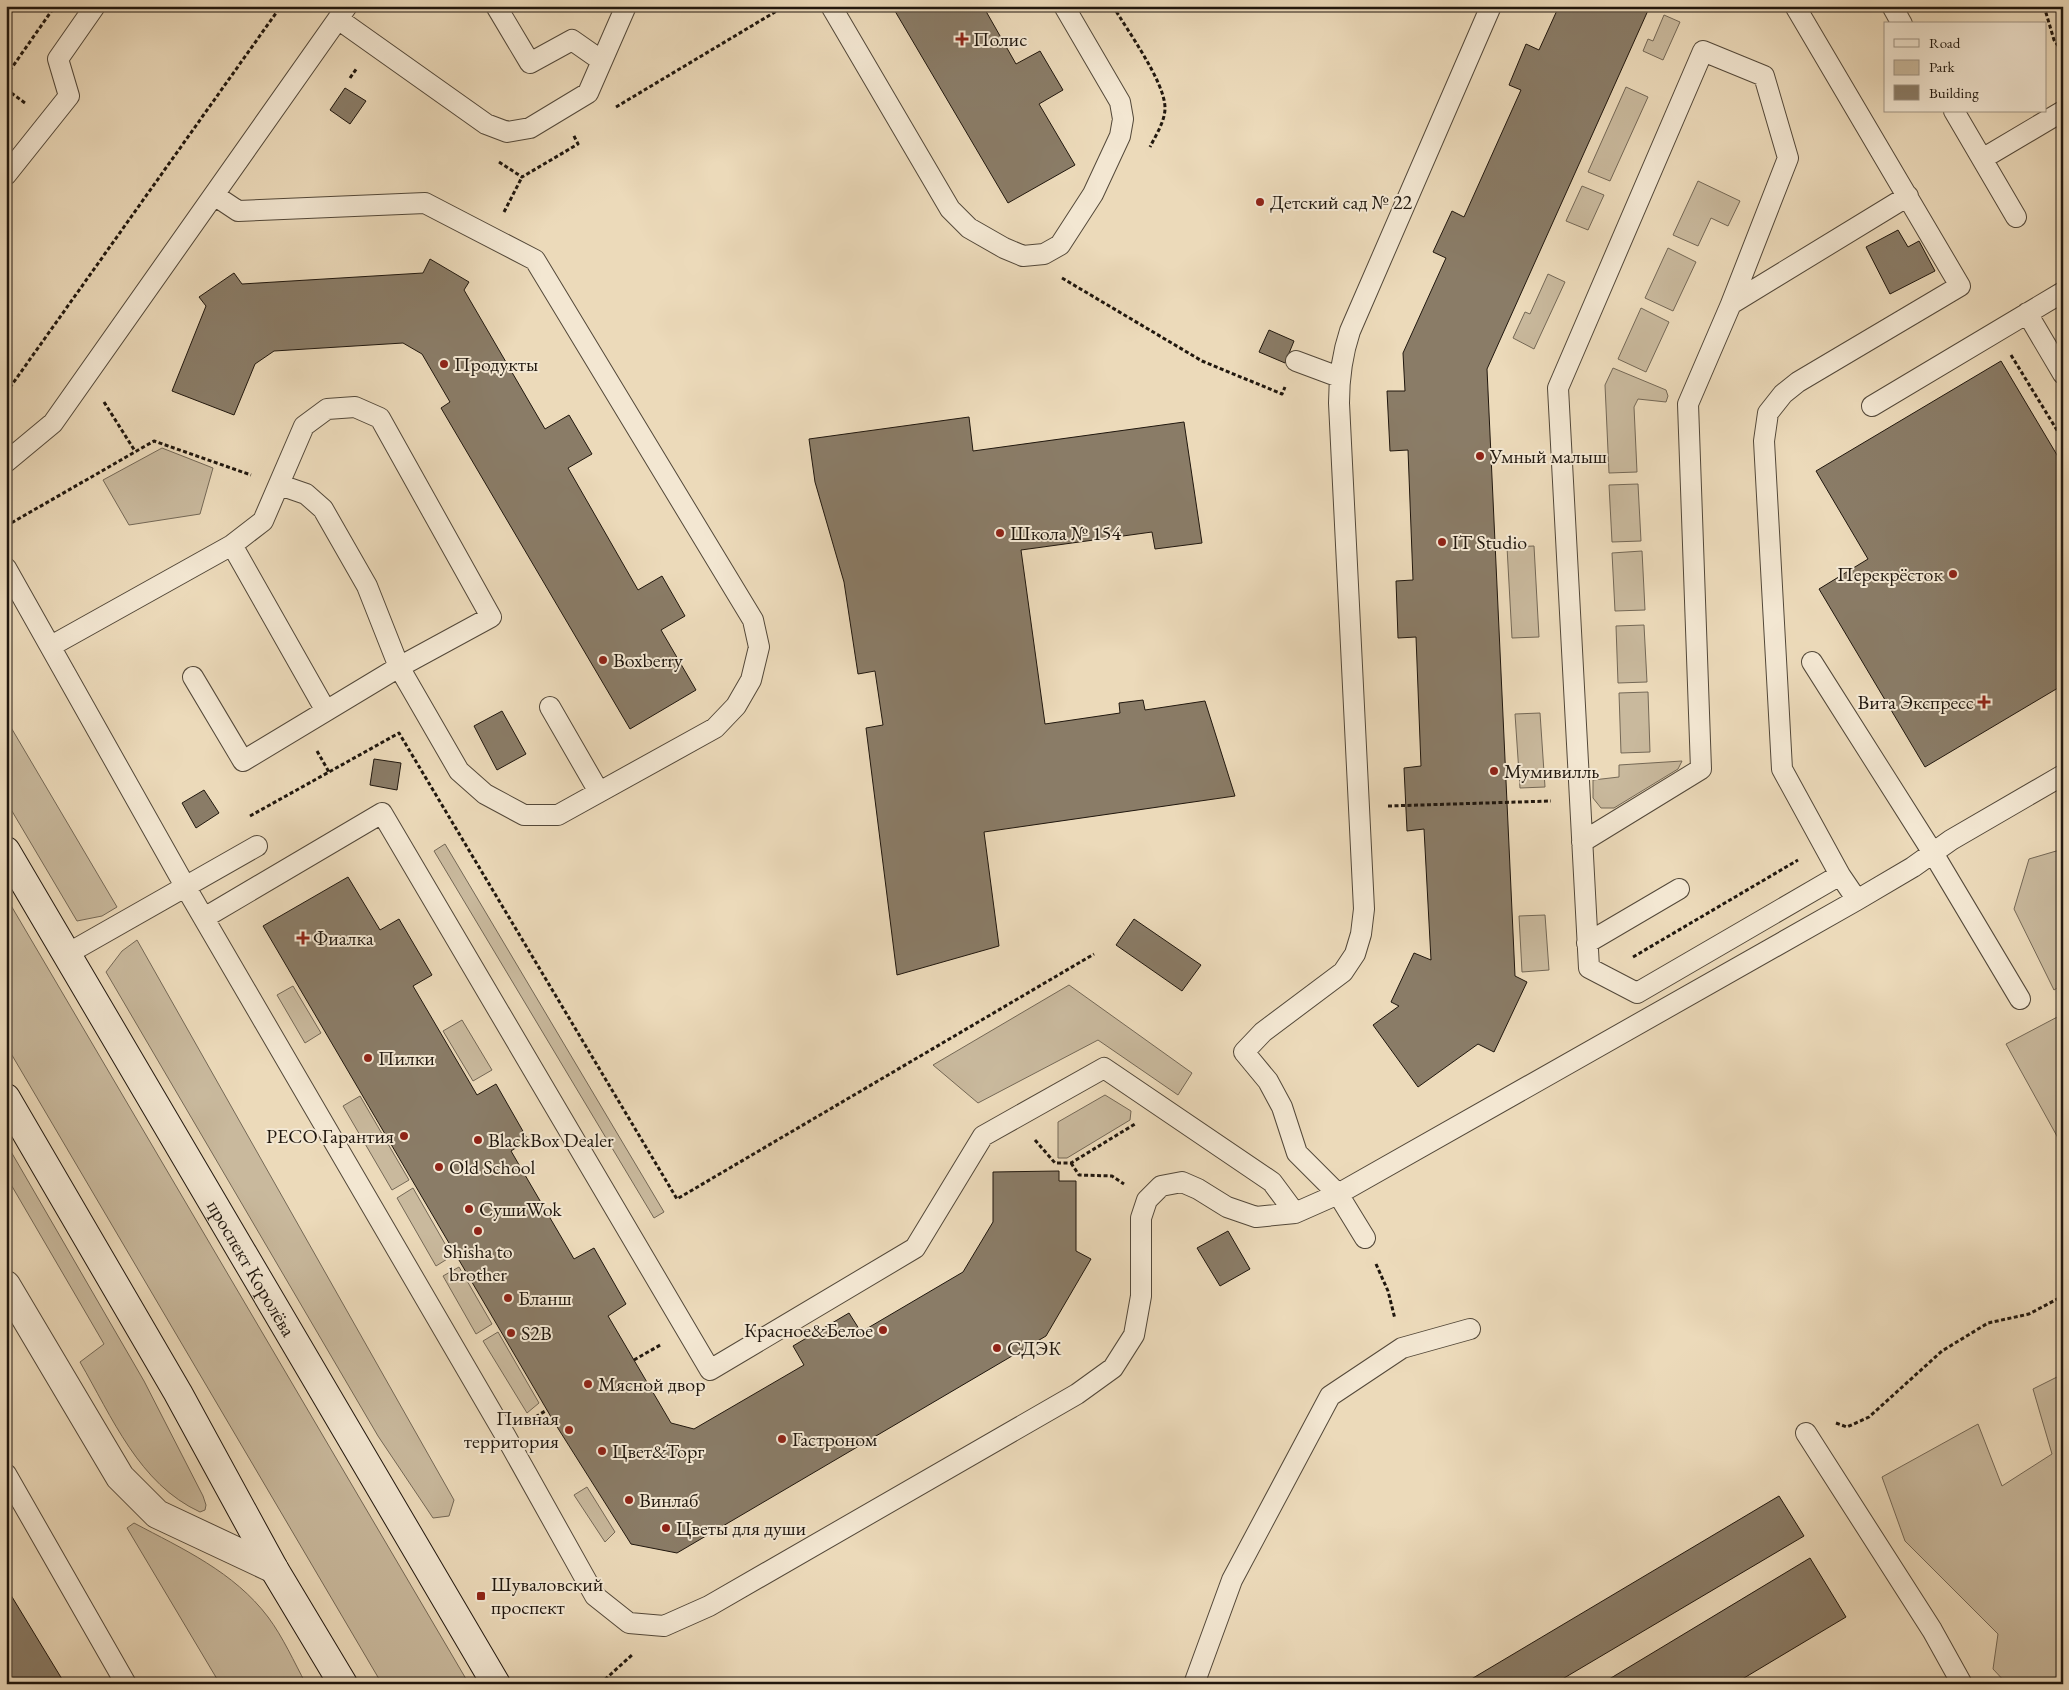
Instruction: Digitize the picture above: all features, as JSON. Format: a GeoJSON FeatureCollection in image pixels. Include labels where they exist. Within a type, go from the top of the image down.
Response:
{"type":"FeatureCollection","features":[{"type":"Feature","properties":{"kind":"street","name":"проспект Королёва"},"geometry":{"type":"LineString","coordinates":[[6,851],[496,1684]]}},
{"type":"Feature","properties":{"kind":"street"},"geometry":{"type":"LineString","coordinates":[[6,1098],[178,1393],[274,1569],[343,1684]]}},
{"type":"Feature","properties":{"kind":"street"},"geometry":{"type":"LineString","coordinates":[[6,1284],[120,1478],[157,1514],[274,1569]]}},
{"type":"Feature","properties":{"kind":"lane"},"geometry":{"type":"LineString","coordinates":[[6,175],[69,96],[58,59],[95,6]]}},
{"type":"Feature","properties":{"kind":"lane"},"geometry":{"type":"LineString","coordinates":[[496,6],[530,63],[572,40],[602,61]]}},
{"type":"Feature","properties":{"kind":"lane"},"geometry":{"type":"LineString","coordinates":[[831,6],[950,209],[970,228],[1004,248],[1023,256],[1044,254],[1060,245],[1093,194],[1120,136],[1123,120],[1120,102],[1064,6]]}},
{"type":"Feature","properties":{"kind":"lane"},"geometry":{"type":"LineString","coordinates":[[1365,1238],[1338,1194],[1297,1153],[1282,1107],[1268,1080],[1244,1052],[1263,1032],[1343,972],[1355,954],[1362,934],[1364,909],[1339,377],[1343,351],[1350,331],[1491,6]]}},
{"type":"Feature","properties":{"kind":"lane"},"geometry":{"type":"LineString","coordinates":[[1795,6],[1960,286],[1798,382],[1784,394],[1768,414],[1764,441],[1782,769],[1840,875],[1857,900]]}},
{"type":"Feature","properties":{"kind":"lane"},"geometry":{"type":"LineString","coordinates":[[1892,6],[1901,22]]}},
{"type":"Feature","properties":{"kind":"lane"},"geometry":{"type":"LineString","coordinates":[[6,462],[53,423],[342,13],[486,124],[507,132],[530,128],[588,93],[623,8]]}},
{"type":"Feature","properties":{"kind":"lane"},"geometry":{"type":"LineString","coordinates":[[1582,842],[1701,769],[1688,404],[1731,304],[1788,158],[1764,76],[1703,52],[1558,388],[1588,968],[1637,993],[1840,875]]}},
{"type":"Feature","properties":{"kind":"lane"},"geometry":{"type":"LineString","coordinates":[[1982,159],[2063,111]]}},
{"type":"Feature","properties":{"kind":"lane"},"geometry":{"type":"LineString","coordinates":[[1955,112],[2016,218]]}},
{"type":"Feature","properties":{"kind":"lane"},"geometry":{"type":"LineString","coordinates":[[214,195],[238,211],[425,203],[535,260],[753,620],[759,648],[751,680],[736,706],[715,728],[558,815],[524,815],[485,794],[459,771],[399,667],[366,586],[323,509],[306,494],[280,484]]}},
{"type":"Feature","properties":{"kind":"lane"},"geometry":{"type":"LineString","coordinates":[[1731,304],[1908,196]]}},
{"type":"Feature","properties":{"kind":"lane"},"geometry":{"type":"LineString","coordinates":[[1872,406],[2063,292]]}},
{"type":"Feature","properties":{"kind":"lane"},"geometry":{"type":"LineString","coordinates":[[2027,313],[2063,374]]}},
{"type":"Feature","properties":{"kind":"lane"},"geometry":{"type":"LineString","coordinates":[[1296,361],[1339,377]]}},
{"type":"Feature","properties":{"kind":"lane"},"geometry":{"type":"LineString","coordinates":[[51,646],[232,545],[263,521],[304,426],[327,409],[355,407],[380,418],[491,618],[399,667],[243,761],[193,677]]}},
{"type":"Feature","properties":{"kind":"lane"},"geometry":{"type":"LineString","coordinates":[[232,545],[326,711]]}},
{"type":"Feature","properties":{"kind":"lane"},"geometry":{"type":"LineString","coordinates":[[6,568],[185,886],[505,1435],[595,1596],[629,1623],[664,1626],[709,1606],[1077,1394],[1113,1368],[1134,1335],[1141,1296],[1141,1218],[1147,1200],[1161,1186],[1182,1182],[1198,1189],[1227,1207],[1256,1217],[1295,1214],[1338,1194],[1857,900],[1952,840],[2063,775]]}},
{"type":"Feature","properties":{"kind":"lane"},"geometry":{"type":"LineString","coordinates":[[1812,662],[1933,853],[2020,999]]}},
{"type":"Feature","properties":{"kind":"lane"},"geometry":{"type":"LineString","coordinates":[[550,708],[599,792]]}},
{"type":"Feature","properties":{"kind":"lane"},"geometry":{"type":"LineString","coordinates":[[204,918],[382,814],[710,1370],[915,1248],[983,1136],[1104,1068],[1272,1182],[1295,1214]]}},
{"type":"Feature","properties":{"kind":"lane"},"geometry":{"type":"LineString","coordinates":[[66,954],[256,846]]}},
{"type":"Feature","properties":{"kind":"lane"},"geometry":{"type":"LineString","coordinates":[[1587,943],[1679,889]]}},
{"type":"Feature","properties":{"kind":"lane"},"geometry":{"type":"LineString","coordinates":[[1194,1684],[1232,1580],[1330,1396],[1402,1348],[1470,1329]]}},
{"type":"Feature","properties":{"kind":"lane"},"geometry":{"type":"LineString","coordinates":[[1806,1433],[1932,1630],[1962,1684]]}},
{"type":"Feature","properties":{"kind":"lane"},"geometry":{"type":"LineString","coordinates":[[6,1474],[126,1684]]}},
{"type":"Feature","properties":{"kind":"path"},"geometry":{"type":"LineString","coordinates":[[6,76],[55,6]]}},
{"type":"Feature","properties":{"kind":"path"},"geometry":{"type":"LineString","coordinates":[[6,393],[281,6]]}},
{"type":"Feature","properties":{"kind":"path"},"geometry":{"type":"LineString","coordinates":[[614,108],[785,6]]}},
{"type":"Feature","properties":{"kind":"path"},"geometry":{"type":"LineString","coordinates":[[2044,6],[2054,40],[2063,53]]}},
{"type":"Feature","properties":{"kind":"path"},"geometry":{"type":"LineString","coordinates":[[6,89],[25,102],[21,109]]}},
{"type":"Feature","properties":{"kind":"path"},"geometry":{"type":"LineString","coordinates":[[566,137],[580,128]]}},
{"type":"Feature","properties":{"kind":"path"},"geometry":{"type":"LineString","coordinates":[[491,237],[522,177]]}},
{"type":"Feature","properties":{"kind":"path"},"geometry":{"type":"LineString","coordinates":[[1996,331],[2063,440]]}},
{"type":"Feature","properties":{"kind":"path"},"geometry":{"type":"LineString","coordinates":[[87,374],[134,452]]}},
{"type":"Feature","properties":{"kind":"path"},"geometry":{"type":"LineString","coordinates":[[6,526],[154,441],[280,484]]}},
{"type":"Feature","properties":{"kind":"path"},"geometry":{"type":"LineString","coordinates":[[300,788],[399,733],[677,1199],[1094,954]]}},
{"type":"Feature","properties":{"kind":"path"},"geometry":{"type":"LineString","coordinates":[[1359,807],[1579,800]]}},
{"type":"Feature","properties":{"kind":"path"},"geometry":{"type":"LineString","coordinates":[[1601,975],[1824,845]]}},
{"type":"Feature","properties":{"kind":"path"},"geometry":{"type":"LineString","coordinates":[[1016,1117],[1055,1163],[1071,1163],[1136,1124]]}},
{"type":"Feature","properties":{"kind":"path"},"geometry":{"type":"LineString","coordinates":[[1071,1163],[1080,1176],[1112,1176]]}},
{"type":"Feature","properties":{"kind":"path"},"geometry":{"type":"LineString","coordinates":[[1365,1238],[1388,1291],[1402,1348]]}},
{"type":"Feature","properties":{"kind":"path"},"geometry":{"type":"LineString","coordinates":[[1806,1433],[1818,1416],[1847,1427],[1869,1417],[1942,1351],[1988,1323],[2029,1314],[2063,1296]]}},
{"type":"Feature","properties":{"kind":"green space"},"geometry":{"type":"Polygon","coordinates":[[[1664,15],[1680,22],[1663,60],[1643,51],[1648,39],[1653,41],[1664,15]]]}},
{"type":"Feature","properties":{"kind":"green space"},"geometry":{"type":"Polygon","coordinates":[[[1626,87],[1648,97],[1610,181],[1588,172],[1626,87]]]}},
{"type":"Feature","properties":{"kind":"green space"},"geometry":{"type":"Polygon","coordinates":[[[1698,181],[1740,201],[1728,226],[1711,218],[1698,246],[1673,235],[1698,181]]]}},
{"type":"Feature","properties":{"kind":"green space"},"geometry":{"type":"Polygon","coordinates":[[[1582,186],[1604,195],[1588,230],[1566,221],[1582,186]]]}},
{"type":"Feature","properties":{"kind":"green space"},"geometry":{"type":"Polygon","coordinates":[[[1668,248],[1696,262],[1673,311],[1645,298],[1668,248]]]}},
{"type":"Feature","properties":{"kind":"green space"},"geometry":{"type":"Polygon","coordinates":[[[1548,274],[1565,282],[1534,349],[1513,338],[1525,312],[1530,314],[1548,274]]]}},
{"type":"Feature","properties":{"kind":"green space"},"geometry":{"type":"Polygon","coordinates":[[[1641,308],[1669,322],[1646,372],[1618,359],[1641,308]]]}},
{"type":"Feature","properties":{"kind":"green space"},"geometry":{"type":"Polygon","coordinates":[[[1613,368],[1666,390],[1668,396],[1666,402],[1638,399],[1634,407],[1637,472],[1609,473],[1605,385],[1613,368]]]}},
{"type":"Feature","properties":{"kind":"green space"},"geometry":{"type":"Polygon","coordinates":[[[162,448],[213,468],[200,514],[129,525],[103,480],[162,448]]]}},
{"type":"Feature","properties":{"kind":"green space"},"geometry":{"type":"Polygon","coordinates":[[[1638,484],[1641,541],[1612,542],[1609,485],[1638,484]]]}},
{"type":"Feature","properties":{"kind":"green space"},"geometry":{"type":"Polygon","coordinates":[[[1534,546],[1539,637],[1512,638],[1507,547],[1534,546]]]}},
{"type":"Feature","properties":{"kind":"green space"},"geometry":{"type":"Polygon","coordinates":[[[1642,551],[1645,610],[1615,611],[1612,553],[1642,551]]]}},
{"type":"Feature","properties":{"kind":"green space"},"geometry":{"type":"Polygon","coordinates":[[[1644,625],[1647,682],[1618,683],[1616,626],[1644,625]]]}},
{"type":"Feature","properties":{"kind":"green space"},"geometry":{"type":"Polygon","coordinates":[[[1648,692],[1650,752],[1621,753],[1619,693],[1648,692]]]}},
{"type":"Feature","properties":{"kind":"green space"},"geometry":{"type":"Polygon","coordinates":[[[1540,713],[1545,787],[1520,788],[1515,714],[1540,713]]]}},
{"type":"Feature","properties":{"kind":"green space"},"geometry":{"type":"Polygon","coordinates":[[[6,719],[117,907],[102,916],[77,921],[6,801],[6,719]]]}},
{"type":"Feature","properties":{"kind":"green space"},"geometry":{"type":"Polygon","coordinates":[[[1682,761],[1678,769],[1614,808],[1601,808],[1593,798],[1593,780],[1619,777],[1619,765],[1682,761]]]}},
{"type":"Feature","properties":{"kind":"green space"},"geometry":{"type":"Polygon","coordinates":[[[445,844],[664,1212],[654,1218],[434,851],[445,844]]]}},
{"type":"Feature","properties":{"kind":"green space"},"geometry":{"type":"Polygon","coordinates":[[[2063,849],[2063,984],[2054,990],[2014,909],[2029,859],[2063,849]]]}},
{"type":"Feature","properties":{"kind":"green space"},"geometry":{"type":"Polygon","coordinates":[[[6,897],[469,1684],[382,1684],[6,1045],[6,897]]]}},
{"type":"Feature","properties":{"kind":"green space"},"geometry":{"type":"Polygon","coordinates":[[[1545,915],[1549,970],[1522,972],[1519,916],[1545,915]]]}},
{"type":"Feature","properties":{"kind":"green space"},"geometry":{"type":"Polygon","coordinates":[[[137,940],[454,1500],[449,1516],[433,1518],[378,1436],[106,972],[122,951],[137,940]]]}},
{"type":"Feature","properties":{"kind":"green space"},"geometry":{"type":"Polygon","coordinates":[[[1069,985],[1192,1073],[1178,1095],[1098,1040],[978,1103],[933,1065],[1069,985]]]}},
{"type":"Feature","properties":{"kind":"green space"},"geometry":{"type":"Polygon","coordinates":[[[293,986],[321,1033],[305,1043],[277,995],[293,986]]]}},
{"type":"Feature","properties":{"kind":"green space"},"geometry":{"type":"Polygon","coordinates":[[[2063,1014],[2063,1147],[2006,1044],[2063,1014]]]}},
{"type":"Feature","properties":{"kind":"green space"},"geometry":{"type":"Polygon","coordinates":[[[462,1020],[492,1070],[473,1081],[443,1031],[462,1020]]]}},
{"type":"Feature","properties":{"kind":"green space"},"geometry":{"type":"Polygon","coordinates":[[[1105,1095],[1131,1111],[1130,1120],[1067,1158],[1058,1158],[1058,1122],[1105,1095]]]}},
{"type":"Feature","properties":{"kind":"green space"},"geometry":{"type":"Polygon","coordinates":[[[360,1096],[409,1180],[392,1190],[343,1106],[360,1096]]]}},
{"type":"Feature","properties":{"kind":"green space"},"geometry":{"type":"Polygon","coordinates":[[[6,1143],[144,1381],[203,1496],[206,1505],[205,1510],[200,1512],[179,1500],[144,1467],[116,1426],[80,1362],[104,1344],[6,1176],[6,1143]]]}},
{"type":"Feature","properties":{"kind":"green space"},"geometry":{"type":"Polygon","coordinates":[[[413,1188],[452,1256],[436,1266],[397,1198],[413,1188]]]}},
{"type":"Feature","properties":{"kind":"green space"},"geometry":{"type":"Polygon","coordinates":[[[459,1267],[492,1324],[476,1334],[443,1276],[459,1267]]]}},
{"type":"Feature","properties":{"kind":"green space"},"geometry":{"type":"Polygon","coordinates":[[[498,1332],[539,1403],[527,1413],[483,1341],[498,1332]]]}},
{"type":"Feature","properties":{"kind":"green space"},"geometry":{"type":"Polygon","coordinates":[[[2063,1374],[2063,1684],[2007,1684],[1993,1669],[1998,1634],[1905,1541],[1882,1477],[1978,1424],[2002,1486],[2052,1454],[2033,1389],[2063,1374]]]}},
{"type":"Feature","properties":{"kind":"green space"},"geometry":{"type":"Polygon","coordinates":[[[587,1487],[615,1532],[605,1542],[574,1495],[587,1487]]]}},
{"type":"Feature","properties":{"kind":"green space"},"geometry":{"type":"Polygon","coordinates":[[[134,1523],[189,1552],[224,1574],[240,1587],[268,1617],[306,1684],[220,1684],[127,1528],[134,1523]]]}},
{"type":"Feature","properties":{"kind":"building"},"geometry":{"type":"Polygon","coordinates":[[[6,6],[17,6],[6,21],[6,6]]]}},
{"type":"Feature","properties":{"kind":"building"},"geometry":{"type":"Polygon","coordinates":[[[892,6],[983,6],[1016,64],[1040,51],[1063,90],[1039,104],[1075,165],[1008,203],[892,6]]]}},
{"type":"Feature","properties":{"kind":"building"},"geometry":{"type":"Polygon","coordinates":[[[1559,6],[1650,6],[1487,369],[1515,976],[1527,982],[1494,1052],[1478,1044],[1418,1087],[1373,1025],[1399,1006],[1391,1002],[1414,953],[1431,960],[1424,829],[1407,831],[1404,768],[1421,766],[1416,637],[1398,638],[1396,581],[1413,580],[1408,450],[1390,451],[1387,391],[1405,391],[1403,353],[1446,258],[1433,252],[1452,211],[1464,217],[1521,90],[1509,85],[1526,44],[1539,50],[1559,6]]]}},
{"type":"Feature","properties":{"kind":"building"},"geometry":{"type":"Polygon","coordinates":[[[345,88],[366,101],[350,124],[330,110],[345,88]]]}},
{"type":"Feature","properties":{"kind":"building"},"geometry":{"type":"Polygon","coordinates":[[[1898,230],[1908,247],[1919,241],[1935,271],[1890,294],[1866,247],[1898,230]]]}},
{"type":"Feature","properties":{"kind":"building"},"geometry":{"type":"Polygon","coordinates":[[[430,259],[469,282],[464,290],[545,429],[569,415],[592,454],[568,468],[638,590],[662,576],[685,616],[661,630],[696,690],[630,729],[441,408],[450,402],[422,354],[403,343],[274,351],[255,364],[234,415],[172,391],[206,306],[199,297],[234,273],[242,284],[423,273],[430,259]]]}},
{"type":"Feature","properties":{"kind":"building"},"geometry":{"type":"Polygon","coordinates":[[[1269,330],[1294,341],[1285,363],[1259,352],[1269,330]]]}},
{"type":"Feature","properties":{"kind":"building","name":"Перекрёсток"},"geometry":{"type":"Polygon","coordinates":[[[2001,361],[2063,465],[2063,685],[1925,767],[1819,589],[1868,559],[1816,471],[2001,361]]]}},
{"type":"Feature","properties":{"kind":"building"},"geometry":{"type":"Polygon","coordinates":[[[969,417],[973,451],[1184,422],[1202,543],[1155,549],[1152,532],[1021,550],[1045,724],[1120,713],[1119,703],[1143,700],[1145,710],[1205,701],[1235,796],[984,832],[999,946],[897,975],[866,728],[883,725],[875,671],[858,674],[844,582],[815,482],[809,439],[969,417]]]}},
{"type":"Feature","properties":{"kind":"building"},"geometry":{"type":"Polygon","coordinates":[[[502,711],[526,754],[497,770],[474,726],[502,711]]]}},
{"type":"Feature","properties":{"kind":"building"},"geometry":{"type":"Polygon","coordinates":[[[374,759],[401,763],[397,790],[370,785],[374,759]]]}},
{"type":"Feature","properties":{"kind":"building"},"geometry":{"type":"Polygon","coordinates":[[[204,790],[219,813],[196,828],[182,803],[204,790]]]}},
{"type":"Feature","properties":{"kind":"building"},"geometry":{"type":"Polygon","coordinates":[[[348,877],[380,930],[399,919],[432,975],[413,986],[477,1095],[496,1084],[528,1140],[511,1151],[574,1259],[594,1248],[626,1304],[608,1316],[671,1423],[694,1429],[804,1365],[793,1346],[849,1313],[861,1332],[963,1272],[993,1222],[993,1172],[1059,1171],[1059,1181],[1076,1181],[1076,1251],[1091,1259],[1046,1336],[677,1553],[631,1544],[554,1422],[263,926],[348,877]]]}},
{"type":"Feature","properties":{"kind":"building"},"geometry":{"type":"Polygon","coordinates":[[[1134,919],[1201,965],[1182,991],[1116,945],[1134,919]]]}},
{"type":"Feature","properties":{"kind":"building"},"geometry":{"type":"Polygon","coordinates":[[[1228,1231],[1250,1269],[1220,1286],[1197,1248],[1228,1231]]]}},
{"type":"Feature","properties":{"kind":"building"},"geometry":{"type":"Polygon","coordinates":[[[1779,1496],[1804,1536],[1554,1684],[1463,1684],[1779,1496]]]}},
{"type":"Feature","properties":{"kind":"building"},"geometry":{"type":"Polygon","coordinates":[[[1810,1558],[1846,1617],[1734,1684],[1601,1684],[1810,1558]]]}},
{"type":"Feature","properties":{"kind":"building"},"geometry":{"type":"Polygon","coordinates":[[[6,1587],[65,1684],[6,1684],[6,1587]]]}},
{"type":"Feature","properties":{"kind":"place","name":"Полис"},"geometry":{"type":"Point","coordinates":[962,39]}},
{"type":"Feature","properties":{"kind":"place","name":"Детский сад № 22"},"geometry":{"type":"Point","coordinates":[1260,202]}},
{"type":"Feature","properties":{"kind":"place","name":"Продукты"},"geometry":{"type":"Point","coordinates":[444,364]}},
{"type":"Feature","properties":{"kind":"place","name":"Умный малыш"},"geometry":{"type":"Point","coordinates":[1480,456]}},
{"type":"Feature","properties":{"kind":"place","name":"Школа № 154"},"geometry":{"type":"Point","coordinates":[1000,533]}},
{"type":"Feature","properties":{"kind":"place","name":"IT Studio"},"geometry":{"type":"Point","coordinates":[1442,542]}},
{"type":"Feature","properties":{"kind":"place","name":"Перекрёсток"},"geometry":{"type":"Point","coordinates":[1953,574]}},
{"type":"Feature","properties":{"kind":"place","name":"Boxberry"},"geometry":{"type":"Point","coordinates":[603,660]}},
{"type":"Feature","properties":{"kind":"place","name":"Вита Экспресс"},"geometry":{"type":"Point","coordinates":[1984,702]}},
{"type":"Feature","properties":{"kind":"place","name":"Мумивилль"},"geometry":{"type":"Point","coordinates":[1494,771]}},
{"type":"Feature","properties":{"kind":"place","name":"Фиалка"},"geometry":{"type":"Point","coordinates":[303,938]}},
{"type":"Feature","properties":{"kind":"place","name":"Пилки"},"geometry":{"type":"Point","coordinates":[368,1058]}},
{"type":"Feature","properties":{"kind":"place","name":"РЕСО Гарантия"},"geometry":{"type":"Point","coordinates":[404,1136]}},
{"type":"Feature","properties":{"kind":"place","name":"BlackBox Dealer"},"geometry":{"type":"Point","coordinates":[478,1140]}},
{"type":"Feature","properties":{"kind":"place","name":"Old School"},"geometry":{"type":"Point","coordinates":[439,1167]}},
{"type":"Feature","properties":{"kind":"place","name":"СушиWok"},"geometry":{"type":"Point","coordinates":[469,1209]}},
{"type":"Feature","properties":{"kind":"place","name":"Shisha to brother"},"geometry":{"type":"Point","coordinates":[478,1231]}},
{"type":"Feature","properties":{"kind":"place","name":"Бланш"},"geometry":{"type":"Point","coordinates":[508,1298]}},
{"type":"Feature","properties":{"kind":"place","name":"Красное&Белое"},"geometry":{"type":"Point","coordinates":[883,1330]}},
{"type":"Feature","properties":{"kind":"place","name":"S2B"},"geometry":{"type":"Point","coordinates":[511,1333]}},
{"type":"Feature","properties":{"kind":"place","name":"СДЭК"},"geometry":{"type":"Point","coordinates":[997,1348]}},
{"type":"Feature","properties":{"kind":"place","name":"Мясной двор"},"geometry":{"type":"Point","coordinates":[588,1384]}},
{"type":"Feature","properties":{"kind":"place","name":"Пивная территория"},"geometry":{"type":"Point","coordinates":[569,1430]}},
{"type":"Feature","properties":{"kind":"place","name":"Гастроном"},"geometry":{"type":"Point","coordinates":[782,1439]}},
{"type":"Feature","properties":{"kind":"place","name":"Цвет&Торг"},"geometry":{"type":"Point","coordinates":[602,1451]}},
{"type":"Feature","properties":{"kind":"place","name":"Винлаб"},"geometry":{"type":"Point","coordinates":[629,1500]}},
{"type":"Feature","properties":{"kind":"place","name":"Цветы для души"},"geometry":{"type":"Point","coordinates":[666,1528]}},
{"type":"Feature","properties":{"kind":"place","name":"Шуваловский проспект"},"geometry":{"type":"Point","coordinates":[481,1596]}}]}
